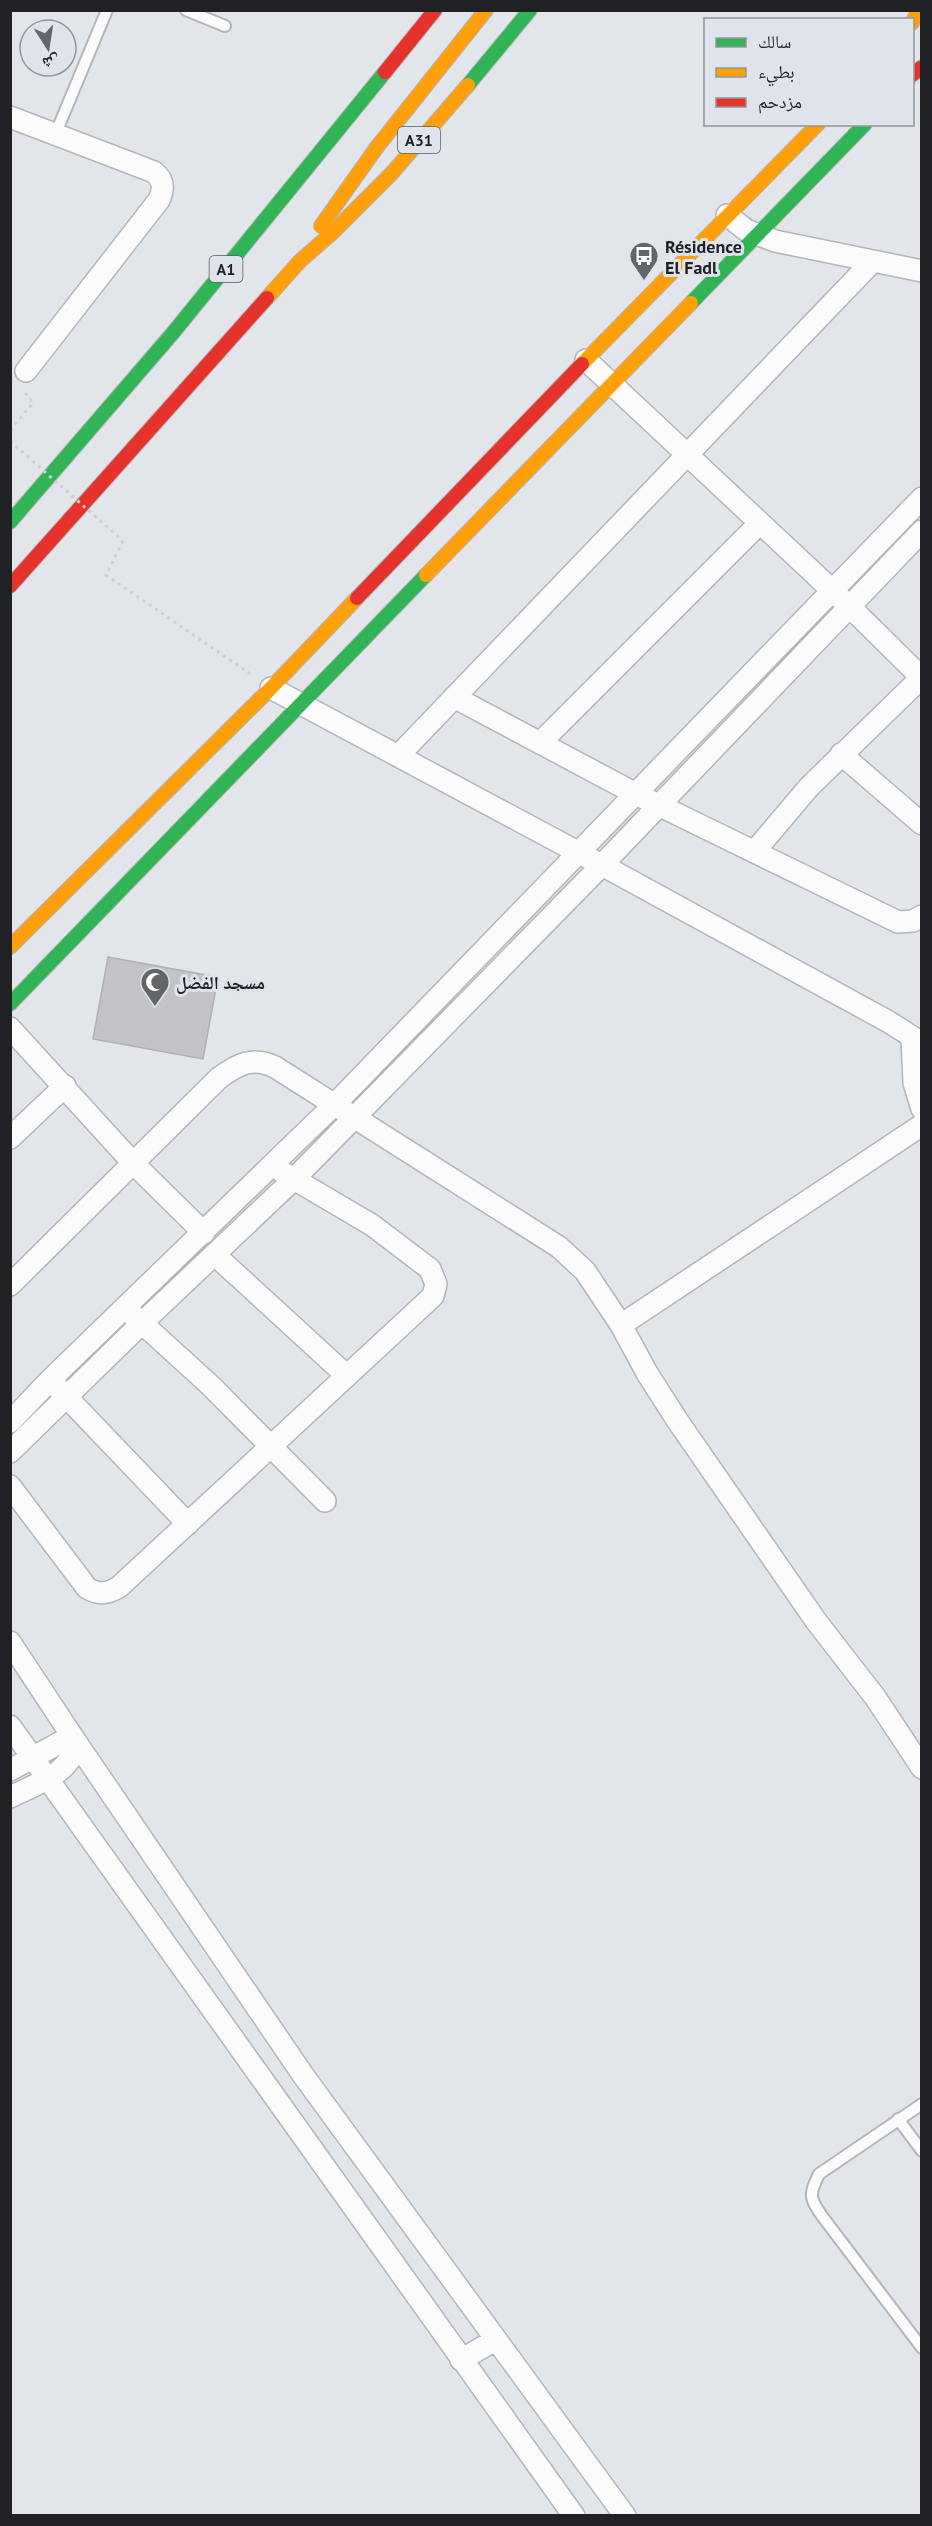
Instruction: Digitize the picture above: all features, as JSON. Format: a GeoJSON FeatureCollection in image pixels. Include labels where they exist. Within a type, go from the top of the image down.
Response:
{"type":"FeatureCollection","features":[{"type":"Feature","properties":{"kind":"main road","name":"A1"},"geometry":{"type":"LineString","coordinates":[[10,522],[179,326],[435,10]]}},
{"type":"Feature","properties":{"kind":"main road"},"geometry":{"type":"LineString","coordinates":[[10,586],[300,261],[329,213],[358,172],[486,10]]}},
{"type":"Feature","properties":{"kind":"main road","name":"A31"},"geometry":{"type":"LineString","coordinates":[[300,261],[330,237],[378,189],[530,10]]}},
{"type":"Feature","properties":{"kind":"main road"},"geometry":{"type":"LineString","coordinates":[[10,947],[271,688],[586,360],[816,126]]}},
{"type":"Feature","properties":{"kind":"main road"},"geometry":{"type":"LineString","coordinates":[[10,1004],[863,126]]}},
{"type":"Feature","properties":{"kind":"street"},"geometry":{"type":"LineString","coordinates":[[10,117],[153,172],[160,177],[162,192],[159,200],[26,371]]}},
{"type":"Feature","properties":{"kind":"street"},"geometry":{"type":"LineString","coordinates":[[727,215],[757,235],[921,271]]}},
{"type":"Feature","properties":{"kind":"street"},"geometry":{"type":"LineString","coordinates":[[398,756],[873,261]]}},
{"type":"Feature","properties":{"kind":"street"},"geometry":{"type":"LineString","coordinates":[[586,360],[850,607],[921,678],[809,787],[753,852]]}},
{"type":"Feature","properties":{"kind":"street"},"geometry":{"type":"LineString","coordinates":[[10,1422],[51,1379],[335,1104],[921,498]]}},
{"type":"Feature","properties":{"kind":"street"},"geometry":{"type":"LineString","coordinates":[[540,743],[760,523]]}},
{"type":"Feature","properties":{"kind":"street"},"geometry":{"type":"LineString","coordinates":[[10,1452],[294,1179],[602,865],[921,531]]}},
{"type":"Feature","properties":{"kind":"street"},"geometry":{"type":"LineString","coordinates":[[271,688],[602,865],[889,1022],[917,1040],[914,1083],[921,1109]]}},
{"type":"Feature","properties":{"kind":"street"},"geometry":{"type":"LineString","coordinates":[[454,697],[636,794],[898,921],[913,921],[921,916]]}},
{"type":"Feature","properties":{"kind":"street"},"geometry":{"type":"LineString","coordinates":[[842,754],[921,824]]}},
{"type":"Feature","properties":{"kind":"street"},"geometry":{"type":"LineString","coordinates":[[10,1028],[134,1164],[204,1233]]}},
{"type":"Feature","properties":{"kind":"street"},"geometry":{"type":"LineString","coordinates":[[10,1285],[219,1078],[246,1062],[270,1064],[559,1247],[585,1270],[621,1325],[647,1373],[677,1420],[816,1621],[875,1697],[921,1768]]}},
{"type":"Feature","properties":{"kind":"street"},"geometry":{"type":"LineString","coordinates":[[10,1138],[65,1086]]}},
{"type":"Feature","properties":{"kind":"street"},"geometry":{"type":"LineString","coordinates":[[621,1325],[921,1125]]}},
{"type":"Feature","properties":{"kind":"street"},"geometry":{"type":"LineString","coordinates":[[10,1486],[87,1588],[94,1592],[110,1592],[119,1587],[188,1524],[433,1296],[436,1290],[436,1278],[430,1269],[372,1225],[272,1167]]}},
{"type":"Feature","properties":{"kind":"street"},"geometry":{"type":"LineString","coordinates":[[215,1255],[348,1376]]}},
{"type":"Feature","properties":{"kind":"street"},"geometry":{"type":"LineString","coordinates":[[125,1307],[211,1386],[325,1501]]}},
{"type":"Feature","properties":{"kind":"street"},"geometry":{"type":"LineString","coordinates":[[51,1379],[65,1397],[188,1524]]}},
{"type":"Feature","properties":{"kind":"street"},"geometry":{"type":"LineString","coordinates":[[10,1642],[303,2075],[625,2516]]}},
{"type":"Feature","properties":{"kind":"street"},"geometry":{"type":"LineString","coordinates":[[10,1726],[574,2516]]}},
{"type":"Feature","properties":{"kind":"street"},"geometry":{"type":"LineString","coordinates":[[10,1770],[72,1736]]}},
{"type":"Feature","properties":{"kind":"street"},"geometry":{"type":"LineString","coordinates":[[10,1797],[47,1779],[61,1769],[74,1749],[72,1736]]}},
{"type":"Feature","properties":{"kind":"street"},"geometry":{"type":"LineString","coordinates":[[461,2360],[495,2340]]}},
{"type":"Feature","properties":{"kind":"lane"},"geometry":{"type":"LineString","coordinates":[[55,135],[107,10]]}},
{"type":"Feature","properties":{"kind":"lane"},"geometry":{"type":"LineString","coordinates":[[186,10],[225,26]]}},
{"type":"Feature","properties":{"kind":"lane"},"geometry":{"type":"LineString","coordinates":[[921,2104],[819,2174],[810,2192],[822,2216],[921,2348]]}},
{"type":"Feature","properties":{"kind":"lane"},"geometry":{"type":"LineString","coordinates":[[898,2120],[921,2151]]}},
{"type":"Feature","properties":{"kind":"path"},"geometry":{"type":"LineString","coordinates":[[10,430],[33,403]]}},
{"type":"Feature","properties":{"kind":"path"},"geometry":{"type":"LineString","coordinates":[[10,441],[123,541],[106,575],[271,688]]}},
{"type":"Feature","properties":{"kind":"building","name":"مسجد الفضل"},"geometry":{"type":"Polygon","coordinates":[[[108,957],[218,977],[203,1059],[93,1039],[108,957]]]}},
{"type":"Feature","properties":{"kind":"traffic: fast"},"geometry":{"type":"LineString","coordinates":[[468,85],[530,10]]}},
{"type":"Feature","properties":{"kind":"traffic: fast"},"geometry":{"type":"LineString","coordinates":[[10,522],[172,334],[385,72]]}},
{"type":"Feature","properties":{"kind":"traffic: fast"},"geometry":{"type":"LineString","coordinates":[[691,303],[863,126]]}},
{"type":"Feature","properties":{"kind":"traffic: fast"},"geometry":{"type":"LineString","coordinates":[[10,1004],[426,575]]}},
{"type":"Feature","properties":{"kind":"traffic: slow"},"geometry":{"type":"LineString","coordinates":[[321,226],[377,147],[486,10]]}},
{"type":"Feature","properties":{"kind":"traffic: slow"},"geometry":{"type":"LineString","coordinates":[[914,19],[919,10]]}},
{"type":"Feature","properties":{"kind":"traffic: slow"},"geometry":{"type":"LineString","coordinates":[[267,298],[300,261],[332,233],[392,173],[468,85]]}},
{"type":"Feature","properties":{"kind":"traffic: slow"},"geometry":{"type":"LineString","coordinates":[[582,364],[816,126]]}},
{"type":"Feature","properties":{"kind":"traffic: slow"},"geometry":{"type":"LineString","coordinates":[[426,575],[691,303]]}},
{"type":"Feature","properties":{"kind":"traffic: slow"},"geometry":{"type":"LineString","coordinates":[[10,947],[271,688],[357,598]]}},
{"type":"Feature","properties":{"kind":"traffic: jam"},"geometry":{"type":"LineString","coordinates":[[385,72],[435,10]]}},
{"type":"Feature","properties":{"kind":"traffic: jam"},"geometry":{"type":"LineString","coordinates":[[914,73],[922,67]]}},
{"type":"Feature","properties":{"kind":"traffic: jam"},"geometry":{"type":"LineString","coordinates":[[10,586],[267,298]]}},
{"type":"Feature","properties":{"kind":"traffic: jam"},"geometry":{"type":"LineString","coordinates":[[357,598],[582,364]]}},
{"type":"Feature","properties":{"kind":"place","name":"Résidence El Fadl"},"geometry":{"type":"Point","coordinates":[644,282]}},
{"type":"Feature","properties":{"kind":"place","name":"مسجد الفضل"},"geometry":{"type":"Point","coordinates":[155,1008]}}]}
